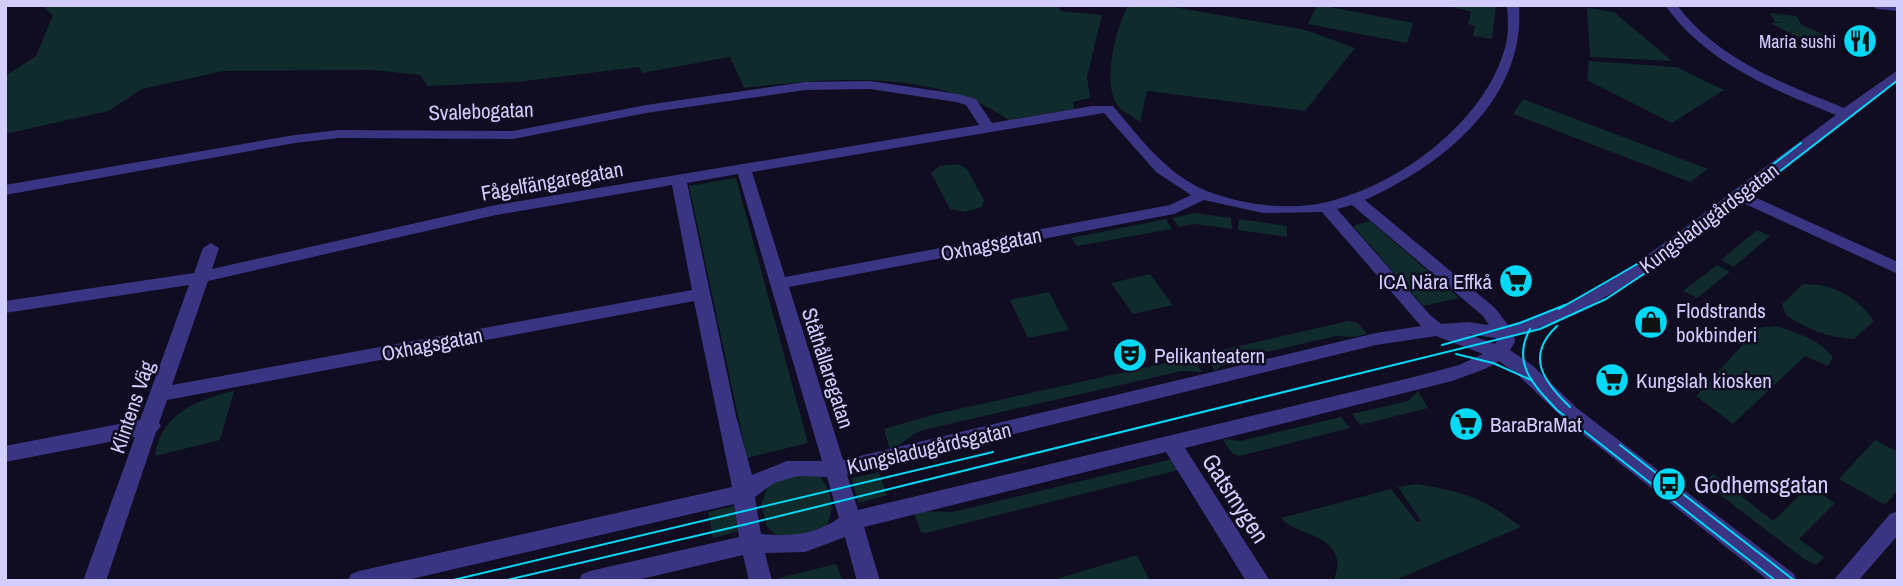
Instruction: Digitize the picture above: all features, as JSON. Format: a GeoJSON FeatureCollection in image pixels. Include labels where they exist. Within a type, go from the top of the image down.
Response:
{"type":"FeatureCollection","features":[{"type":"Feature","properties":{"kind":"street"},"geometry":{"type":"LineString","coordinates":[[1201,194],[1258,206],[1300,209],[1326,207],[1356,200],[1422,162],[1476,113],[1499,81],[1511,50],[1515,29],[1513,5]]}},
{"type":"Feature","properties":{"kind":"street"},"geometry":{"type":"LineString","coordinates":[[1671,5],[1679,19],[1695,33],[1741,66],[1795,93],[1846,114]]}},
{"type":"Feature","properties":{"kind":"street"},"geometry":{"type":"LineString","coordinates":[[1877,5],[1898,7]]}},
{"type":"Feature","properties":{"kind":"street","name":"Kungsladugårdsgatan"},"geometry":{"type":"LineString","coordinates":[[590,581],[753,543],[779,546],[812,544],[835,534],[852,521],[1414,384],[1472,366],[1502,343],[1611,288],[1656,259],[1898,74]]}},
{"type":"Feature","properties":{"kind":"street","name":"Svalebogatan"},"geometry":{"type":"LineString","coordinates":[[5,190],[295,139],[339,134],[513,135],[646,109],[805,86],[870,85],[958,98],[971,102],[988,126]]}},
{"type":"Feature","properties":{"kind":"street","name":"Fågelfängaregatan"},"geometry":{"type":"LineString","coordinates":[[5,307],[199,278],[496,210],[679,181],[988,126],[1108,109],[1152,159],[1185,186],[1201,194]]}},
{"type":"Feature","properties":{"kind":"street","name":"Ståthållaregatan"},"geometry":{"type":"LineString","coordinates":[[744,169],[869,581]]}},
{"type":"Feature","properties":{"kind":"street"},"geometry":{"type":"LineString","coordinates":[[679,181],[745,494],[747,524],[761,581]]}},
{"type":"Feature","properties":{"kind":"street","name":"Oxhagsgatan"},"geometry":{"type":"LineString","coordinates":[[777,284],[1174,209],[1194,201],[1201,194]]}},
{"type":"Feature","properties":{"kind":"street"},"geometry":{"type":"LineString","coordinates":[[1738,195],[1898,269]]}},
{"type":"Feature","properties":{"kind":"street"},"geometry":{"type":"LineString","coordinates":[[1356,200],[1489,312],[1502,343],[1571,414],[1786,581]]}},
{"type":"Feature","properties":{"kind":"street"},"geometry":{"type":"LineString","coordinates":[[1326,207],[1424,319],[1437,330],[1502,343]]}},
{"type":"Feature","properties":{"kind":"street","name":"Klintens Väg"},"geometry":{"type":"LineString","coordinates":[[94,581],[151,426],[211,248]]}},
{"type":"Feature","properties":{"kind":"street","name":"Oxhagsgatan"},"geometry":{"type":"LineString","coordinates":[[162,394],[702,294]]}},
{"type":"Feature","properties":{"kind":"street","name":"Kungsladugårdsgatan"},"geometry":{"type":"LineString","coordinates":[[359,581],[745,494],[760,478],[778,471],[800,467],[836,470],[1035,424],[1281,361],[1376,339],[1437,330]]}},
{"type":"Feature","properties":{"kind":"street"},"geometry":{"type":"LineString","coordinates":[[5,454],[151,426]]}},
{"type":"Feature","properties":{"kind":"street","name":"Gatsmygen"},"geometry":{"type":"LineString","coordinates":[[1171,443],[1259,581]]}},
{"type":"Feature","properties":{"kind":"street"},"geometry":{"type":"LineString","coordinates":[[1844,581],[1898,520]]}},
{"type":"Feature","properties":{"kind":"green space"},"geometry":{"type":"Polygon","coordinates":[[[41,5],[1056,5],[1061,11],[1102,15],[1087,77],[1090,98],[1073,102],[1074,109],[1009,120],[980,103],[915,84],[846,80],[744,88],[730,57],[642,73],[639,67],[517,82],[428,86],[420,75],[373,70],[224,71],[142,89],[108,111],[5,134],[5,76],[36,56],[53,15],[41,5]]]}},
{"type":"Feature","properties":{"kind":"green space"},"geometry":{"type":"Polygon","coordinates":[[[1128,5],[1162,5],[1306,30],[1355,48],[1305,111],[1147,91],[1140,122],[1118,106],[1111,84],[1115,41],[1128,5]]]}},
{"type":"Feature","properties":{"kind":"green space"},"geometry":{"type":"Polygon","coordinates":[[[1317,5],[1413,23],[1407,43],[1308,24],[1317,5]]]}},
{"type":"Feature","properties":{"kind":"green space"},"geometry":{"type":"Polygon","coordinates":[[[1446,5],[1496,5],[1492,39],[1473,36],[1475,26],[1468,24],[1471,12],[1446,5]]]}},
{"type":"Feature","properties":{"kind":"green space"},"geometry":{"type":"Polygon","coordinates":[[[1587,8],[1614,12],[1672,61],[1590,57],[1587,8]]]}},
{"type":"Feature","properties":{"kind":"green space"},"geometry":{"type":"Polygon","coordinates":[[[1770,13],[1796,16],[1802,25],[1825,35],[1798,37],[1770,23],[1784,23],[1775,22],[1770,13]]]}},
{"type":"Feature","properties":{"kind":"green space"},"geometry":{"type":"Polygon","coordinates":[[[1589,61],[1676,67],[1724,90],[1672,123],[1587,80],[1589,61]]]}},
{"type":"Feature","properties":{"kind":"green space"},"geometry":{"type":"Polygon","coordinates":[[[1523,99],[1708,169],[1690,182],[1513,114],[1523,99]]]}},
{"type":"Feature","properties":{"kind":"green space"},"geometry":{"type":"Polygon","coordinates":[[[958,164],[967,169],[984,200],[982,207],[964,212],[950,209],[931,173],[940,166],[958,164]]]}},
{"type":"Feature","properties":{"kind":"green space"},"geometry":{"type":"Polygon","coordinates":[[[736,178],[808,443],[747,458],[689,186],[736,178]]]}},
{"type":"Feature","properties":{"kind":"green space"},"geometry":{"type":"Polygon","coordinates":[[[1194,213],[1231,218],[1232,229],[1195,224],[1179,227],[1172,218],[1194,213]]]}},
{"type":"Feature","properties":{"kind":"green space"},"geometry":{"type":"Polygon","coordinates":[[[1166,219],[1172,229],[1077,246],[1071,238],[1166,219]]]}},
{"type":"Feature","properties":{"kind":"green space"},"geometry":{"type":"Polygon","coordinates":[[[1239,219],[1287,226],[1287,237],[1238,230],[1239,219]]]}},
{"type":"Feature","properties":{"kind":"green space"},"geometry":{"type":"Polygon","coordinates":[[[1370,221],[1459,298],[1423,306],[1353,226],[1370,221]]]}},
{"type":"Feature","properties":{"kind":"green space"},"geometry":{"type":"Polygon","coordinates":[[[1757,230],[1770,236],[1734,267],[1721,260],[1757,230]]]}},
{"type":"Feature","properties":{"kind":"green space"},"geometry":{"type":"Polygon","coordinates":[[[1717,265],[1730,272],[1697,298],[1683,291],[1717,265]]]}},
{"type":"Feature","properties":{"kind":"green space"},"geometry":{"type":"Polygon","coordinates":[[[1150,274],[1173,305],[1133,314],[1111,283],[1150,274]]]}},
{"type":"Feature","properties":{"kind":"green space"},"geometry":{"type":"Polygon","coordinates":[[[1803,284],[1824,286],[1843,293],[1868,312],[1874,321],[1854,339],[1827,335],[1802,325],[1786,315],[1782,304],[1803,284]]]}},
{"type":"Feature","properties":{"kind":"green space"},"geometry":{"type":"Polygon","coordinates":[[[1049,292],[1069,330],[1028,338],[1010,300],[1049,292]]]}},
{"type":"Feature","properties":{"kind":"green space"},"geometry":{"type":"Polygon","coordinates":[[[1348,321],[1358,323],[1367,334],[1355,337],[1336,336],[1228,361],[1215,371],[1206,357],[1209,353],[1348,321]]]}},
{"type":"Feature","properties":{"kind":"green space"},"geometry":{"type":"Polygon","coordinates":[[[1776,326],[1814,341],[1833,357],[1828,366],[1805,356],[1733,424],[1696,396],[1758,328],[1776,326]]]}},
{"type":"Feature","properties":{"kind":"green space"},"geometry":{"type":"Polygon","coordinates":[[[1188,358],[1194,360],[1202,372],[1182,371],[923,430],[890,450],[884,429],[936,414],[1188,358]]]}},
{"type":"Feature","properties":{"kind":"green space"},"geometry":{"type":"Polygon","coordinates":[[[234,391],[220,440],[155,456],[158,441],[173,419],[195,404],[234,391]]]}},
{"type":"Feature","properties":{"kind":"green space"},"geometry":{"type":"Polygon","coordinates":[[[1418,391],[1428,408],[1360,425],[1352,414],[1408,401],[1418,391]]]}},
{"type":"Feature","properties":{"kind":"green space"},"geometry":{"type":"Polygon","coordinates":[[[1341,417],[1350,428],[1239,456],[1232,453],[1222,439],[1240,441],[1341,417]]]}},
{"type":"Feature","properties":{"kind":"green space"},"geometry":{"type":"Polygon","coordinates":[[[1875,440],[1898,452],[1898,490],[1885,505],[1839,479],[1875,440]]]}},
{"type":"Feature","properties":{"kind":"green space"},"geometry":{"type":"Polygon","coordinates":[[[1172,459],[1179,470],[926,533],[921,532],[913,511],[953,512],[1172,459]]]}},
{"type":"Feature","properties":{"kind":"green space"},"geometry":{"type":"Polygon","coordinates":[[[879,472],[887,495],[858,503],[852,478],[879,472]]]}},
{"type":"Feature","properties":{"kind":"green space"},"geometry":{"type":"Polygon","coordinates":[[[1714,474],[1773,521],[1809,486],[1835,503],[1799,539],[1824,557],[1816,565],[1804,559],[1702,481],[1714,474]]]}},
{"type":"Feature","properties":{"kind":"green space"},"geometry":{"type":"Polygon","coordinates":[[[789,475],[819,476],[824,482],[830,495],[831,509],[824,530],[779,538],[767,526],[761,505],[769,483],[789,475]]]}},
{"type":"Feature","properties":{"kind":"green space"},"geometry":{"type":"Polygon","coordinates":[[[1418,484],[1473,498],[1496,509],[1521,527],[1393,581],[1334,581],[1337,562],[1333,550],[1320,538],[1287,524],[1281,518],[1391,489],[1417,522],[1421,521],[1398,487],[1418,484]]]}},
{"type":"Feature","properties":{"kind":"green space"},"geometry":{"type":"Polygon","coordinates":[[[734,506],[738,531],[713,538],[708,512],[734,506]]]}},
{"type":"Feature","properties":{"kind":"green space"},"geometry":{"type":"Polygon","coordinates":[[[1137,555],[1150,581],[1049,581],[1137,555]]]}},
{"type":"Feature","properties":{"kind":"green space"},"geometry":{"type":"Polygon","coordinates":[[[836,564],[843,581],[779,581],[779,578],[836,564]]]}},
{"type":"Feature","properties":{"kind":"tram line"},"geometry":{"type":"LineString","coordinates":[[1529,332],[1606,299],[1665,260],[1898,80]]}},
{"type":"Feature","properties":{"kind":"tram line"},"geometry":{"type":"LineString","coordinates":[[1559,309],[1653,255],[1801,143]]}},
{"type":"Feature","properties":{"kind":"tram line"},"geometry":{"type":"LineString","coordinates":[[1442,345],[1520,323],[1565,305]]}},
{"type":"Feature","properties":{"kind":"tram line"},"geometry":{"type":"LineString","coordinates":[[1557,326],[1542,348],[1541,368],[1552,388],[1570,407]]}},
{"type":"Feature","properties":{"kind":"tram line"},"geometry":{"type":"LineString","coordinates":[[503,581],[747,524],[1529,332]]}},
{"type":"Feature","properties":{"kind":"tram line"},"geometry":{"type":"LineString","coordinates":[[1529,332],[1523,353],[1524,363],[1533,383],[1557,410],[1776,581]]}},
{"type":"Feature","properties":{"kind":"tram line"},"geometry":{"type":"LineString","coordinates":[[1456,354],[1493,363],[1531,380]]}},
{"type":"Feature","properties":{"kind":"tram line"},"geometry":{"type":"LineString","coordinates":[[1620,445],[1795,581]]}},
{"type":"Feature","properties":{"kind":"tram line"},"geometry":{"type":"LineString","coordinates":[[449,581],[993,452]]}},
{"type":"Feature","properties":{"kind":"place","name":"Maria sushi"},"geometry":{"type":"Point","coordinates":[1860,41]}},
{"type":"Feature","properties":{"kind":"place","name":"ICA Nära Effkå"},"geometry":{"type":"Point","coordinates":[1516,281]}},
{"type":"Feature","properties":{"kind":"place","name":"Flodstrands bokbinderi"},"geometry":{"type":"Point","coordinates":[1651,322]}},
{"type":"Feature","properties":{"kind":"place","name":"Pelikanteatern"},"geometry":{"type":"Point","coordinates":[1130,355]}},
{"type":"Feature","properties":{"kind":"place","name":"Kungslah kiosken"},"geometry":{"type":"Point","coordinates":[1612,380]}},
{"type":"Feature","properties":{"kind":"place","name":"BaraBraMat"},"geometry":{"type":"Point","coordinates":[1466,424]}},
{"type":"Feature","properties":{"kind":"place","name":"Godhemsgatan"},"geometry":{"type":"Point","coordinates":[1669,484]}}]}
